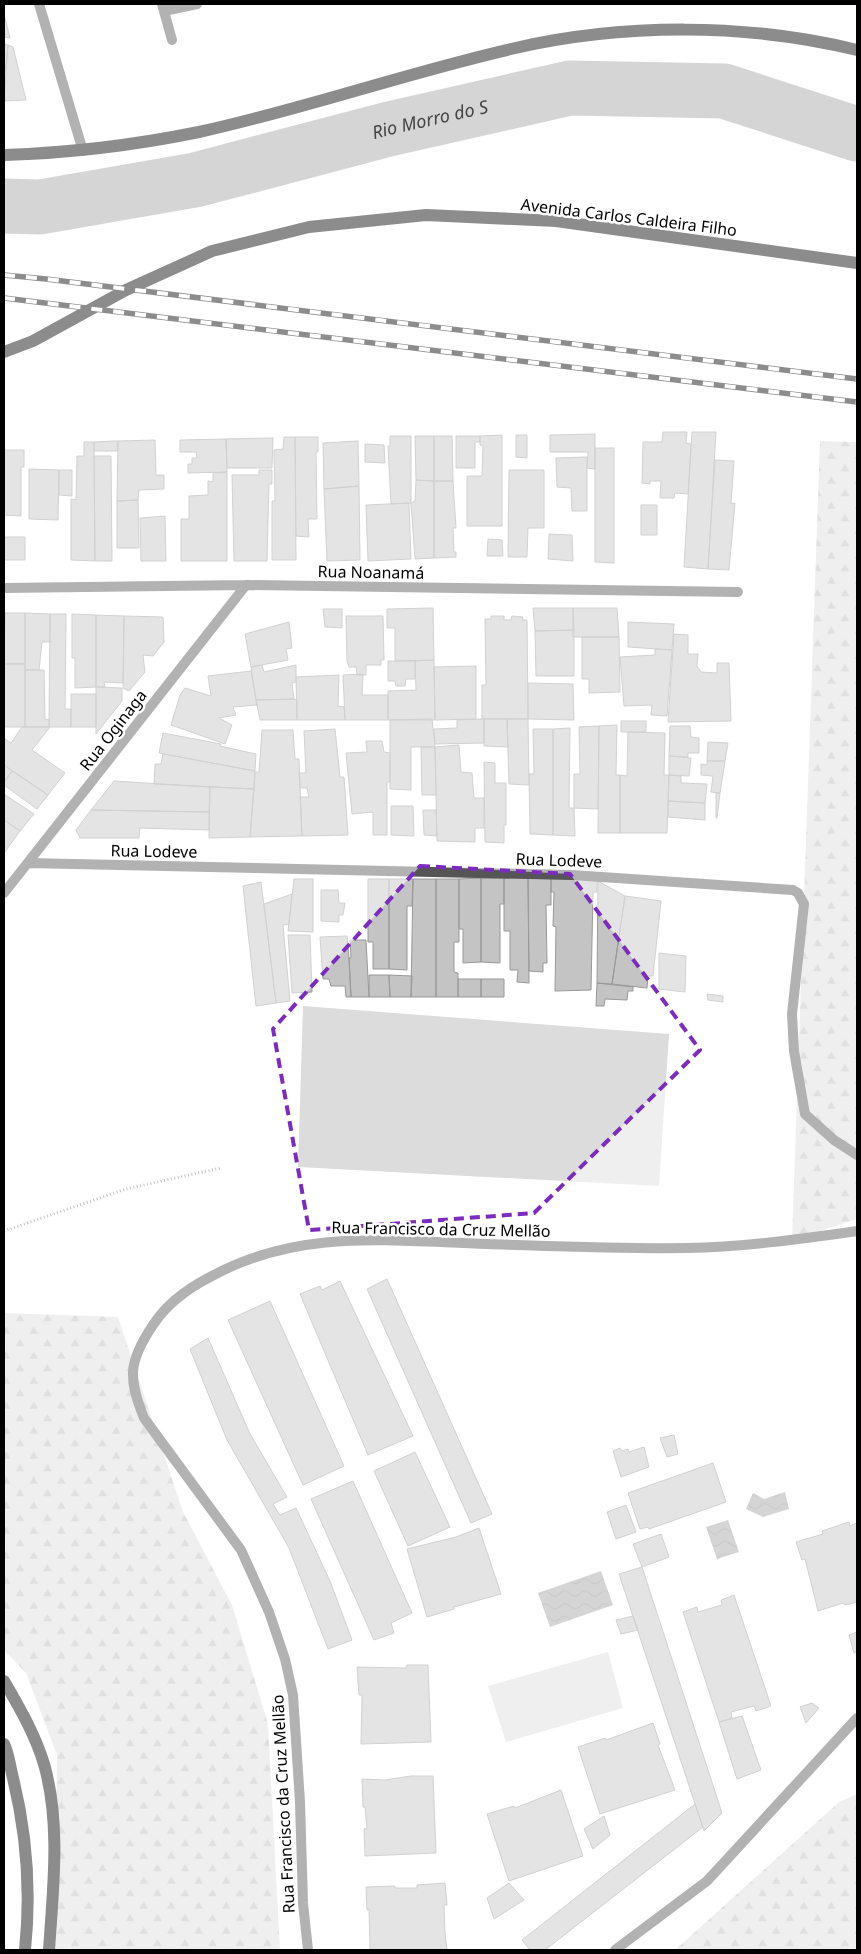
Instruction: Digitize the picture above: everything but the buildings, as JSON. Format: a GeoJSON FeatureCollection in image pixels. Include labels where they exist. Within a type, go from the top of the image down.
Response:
{"type":"FeatureCollection","features":[{"type":"Feature","properties":{"kind":"main road"},"geometry":{"type":"LineString","coordinates":[[4,155],[83,151],[199,132],[512,48],[612,33],[726,30],[808,38],[857,50]]}},
{"type":"Feature","properties":{"kind":"main road","name":"Avenida Carlos Caldeira Filho"},"geometry":{"type":"LineString","coordinates":[[4,352],[33,341],[126,290],[212,251],[309,227],[416,216],[556,221],[857,263]]}},
{"type":"Feature","properties":{"kind":"main road"},"geometry":{"type":"LineString","coordinates":[[4,1681],[25,1718],[44,1764],[50,1798],[54,1865],[48,1950]]}},
{"type":"Feature","properties":{"kind":"main road"},"geometry":{"type":"LineString","coordinates":[[4,1744],[17,1795],[26,1851],[29,1912],[25,1950]]}},
{"type":"Feature","properties":{"kind":"street"},"geometry":{"type":"LineString","coordinates":[[39,4],[83,151]]}},
{"type":"Feature","properties":{"kind":"street"},"geometry":{"type":"LineString","coordinates":[[172,40],[163,8],[197,4]]}},
{"type":"Feature","properties":{"kind":"street","name":"Rua Noanamá"},"geometry":{"type":"LineString","coordinates":[[4,588],[246,585],[738,592]]}},
{"type":"Feature","properties":{"kind":"street","name":"Rua Oginaga"},"geometry":{"type":"LineString","coordinates":[[4,892],[246,585]]}},
{"type":"Feature","properties":{"kind":"street","name":"Rua Lodeve"},"geometry":{"type":"LineString","coordinates":[[28,863],[572,875],[793,890],[798,893],[804,904],[792,1014],[794,1051],[805,1114],[834,1140],[857,1155]]}},
{"type":"Feature","properties":{"kind":"street","name":"Rua Francisco da Cruz Mellão"},"geometry":{"type":"LineString","coordinates":[[308,1950],[303,1903],[300,1802],[293,1695],[285,1659],[269,1612],[241,1550],[144,1418],[135,1395],[132,1375],[136,1356],[158,1316],[180,1295],[232,1265],[280,1248],[321,1242],[374,1240],[688,1248],[781,1242],[857,1231]]}},
{"type":"Feature","properties":{"kind":"street"},"geometry":{"type":"LineString","coordinates":[[615,1950],[707,1881],[857,1718]]}},
{"type":"Feature","properties":{"kind":"path"},"geometry":{"type":"LineString","coordinates":[[4,1231],[126,1188],[221,1168]]}},
{"type":"Feature","properties":{"kind":"highlighted area"},"geometry":{"type":"Polygon","coordinates":[[[420,866],[570,874],[700,1050],[534,1213],[309,1230],[273,1029],[420,866]]]}},
{"type":"Feature","properties":{"kind":"green space"},"geometry":{"type":"Polygon","coordinates":[[[820,441],[857,442],[857,1219],[792,1240],[820,441]]]}},
{"type":"Feature","properties":{"kind":"green space"},"geometry":{"type":"Polygon","coordinates":[[[303,1006],[669,1034],[659,1186],[298,1167],[303,1006]]]}},
{"type":"Feature","properties":{"kind":"green space"},"geometry":{"type":"Polygon","coordinates":[[[4,1313],[118,1317],[183,1512],[232,1605],[268,1724],[280,1950],[55,1950],[57,1755],[26,1673],[4,1650],[4,1313]]]}},
{"type":"Feature","properties":{"kind":"green space"},"geometry":{"type":"Polygon","coordinates":[[[608,1652],[623,1708],[506,1742],[488,1686],[608,1652]]]}},
{"type":"Feature","properties":{"kind":"green space"},"geometry":{"type":"Polygon","coordinates":[[[857,1794],[857,1950],[675,1950],[839,1802],[857,1794]]]}},
{"type":"Feature","properties":{"kind":"water"},"geometry":{"type":"Polygon","coordinates":[[[785,1492],[789,1509],[763,1517],[746,1509],[753,1493],[764,1499],[785,1492]]]}},
{"type":"Feature","properties":{"kind":"water"},"geometry":{"type":"Polygon","coordinates":[[[728,1520],[739,1552],[717,1559],[706,1527],[728,1520]]]}},
{"type":"Feature","properties":{"kind":"water"},"geometry":{"type":"Polygon","coordinates":[[[601,1571],[613,1605],[550,1627],[538,1593],[601,1571]]]}},
{"type":"Feature","properties":{"kind":"waterway","name":"Rio Morro do S"},"geometry":{"type":"LineString","coordinates":[[4,206],[40,207],[195,180],[389,129],[570,88],[724,91],[857,134]]}},
{"type":"Feature","properties":{"kind":"railway"},"geometry":{"type":"LineString","coordinates":[[4,275],[857,379]]}},
{"type":"Feature","properties":{"kind":"railway"},"geometry":{"type":"LineString","coordinates":[[4,298],[857,402]]}}]}
